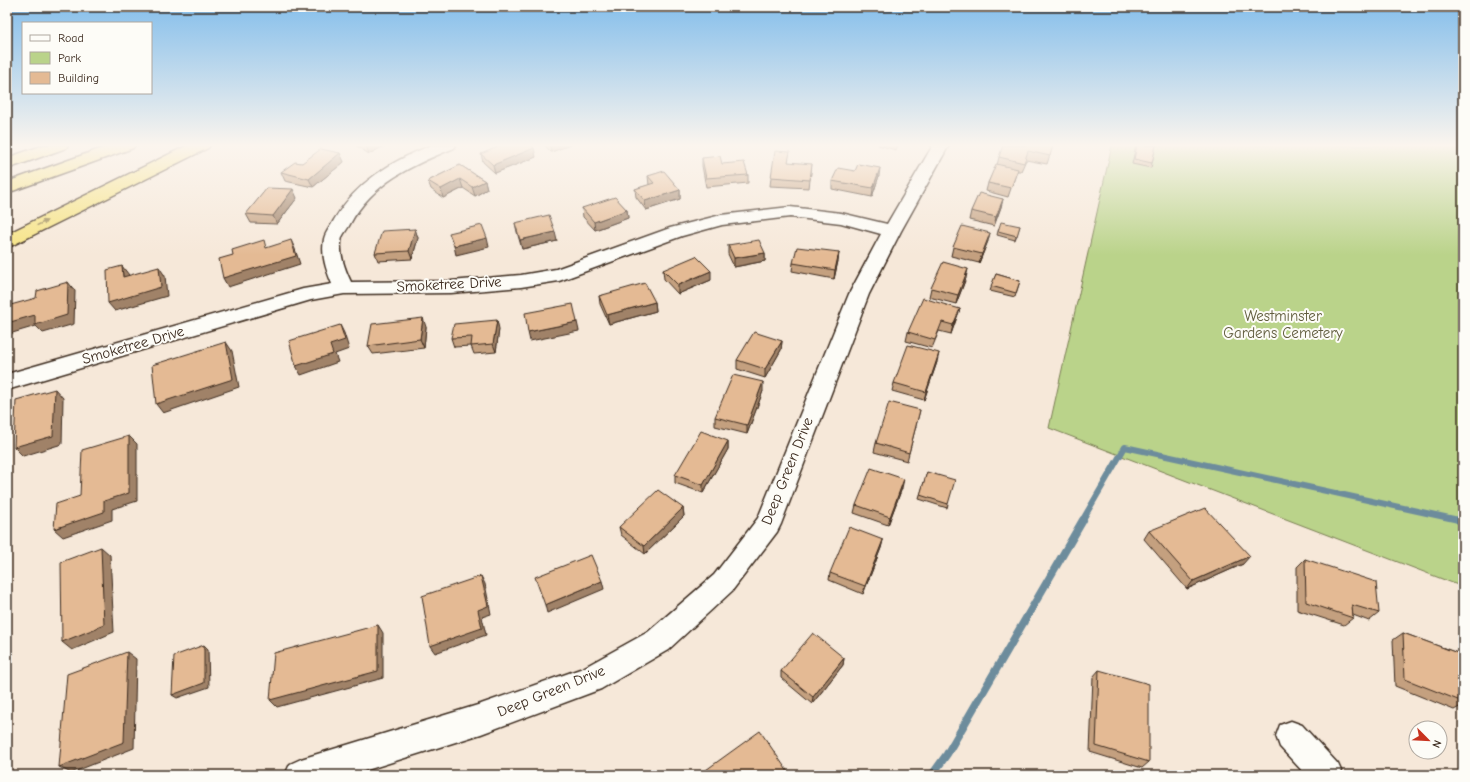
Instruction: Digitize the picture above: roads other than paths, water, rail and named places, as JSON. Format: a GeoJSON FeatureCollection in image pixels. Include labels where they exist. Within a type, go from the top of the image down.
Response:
{"type":"FeatureCollection","features":[{"type":"Feature","properties":{"kind":"highway"},"geometry":{"type":"LineString","coordinates":[[7,188],[26,181]]}},
{"type":"Feature","properties":{"kind":"highway"},"geometry":{"type":"LineString","coordinates":[[7,241],[129,181]]}},
{"type":"Feature","properties":{"kind":"street"},"geometry":{"type":"LineString","coordinates":[[344,288],[332,263],[333,238],[351,206],[377,181]]}},
{"type":"Feature","properties":{"kind":"street","name":"Deep Green Drive"},"geometry":{"type":"LineString","coordinates":[[301,775],[481,719],[591,679],[658,641],[723,583],[768,524],[859,294],[892,231],[921,181]]}},
{"type":"Feature","properties":{"kind":"street","name":"Smoketree Drive"},"geometry":{"type":"LineString","coordinates":[[7,382],[310,294],[344,288],[451,287],[559,275],[676,232],[721,220],[790,212],[841,218],[892,231]]}},
{"type":"Feature","properties":{"kind":"street"},"geometry":{"type":"LineString","coordinates":[[1291,736],[1327,775]]}},
{"type":"Feature","properties":{"kind":"waterway"},"geometry":{"type":"LineString","coordinates":[[1082,521],[1125,447],[1463,521],[1459,520]]}},
{"type":"Feature","properties":{"kind":"waterway"},"geometry":{"type":"LineString","coordinates":[[932,775],[947,754],[1083,520]]}},
{"type":"Feature","properties":{"kind":"park label","name":"Westminster Gardens Cemetery"},"geometry":{"type":"Point","coordinates":[1283,324]}}]}
